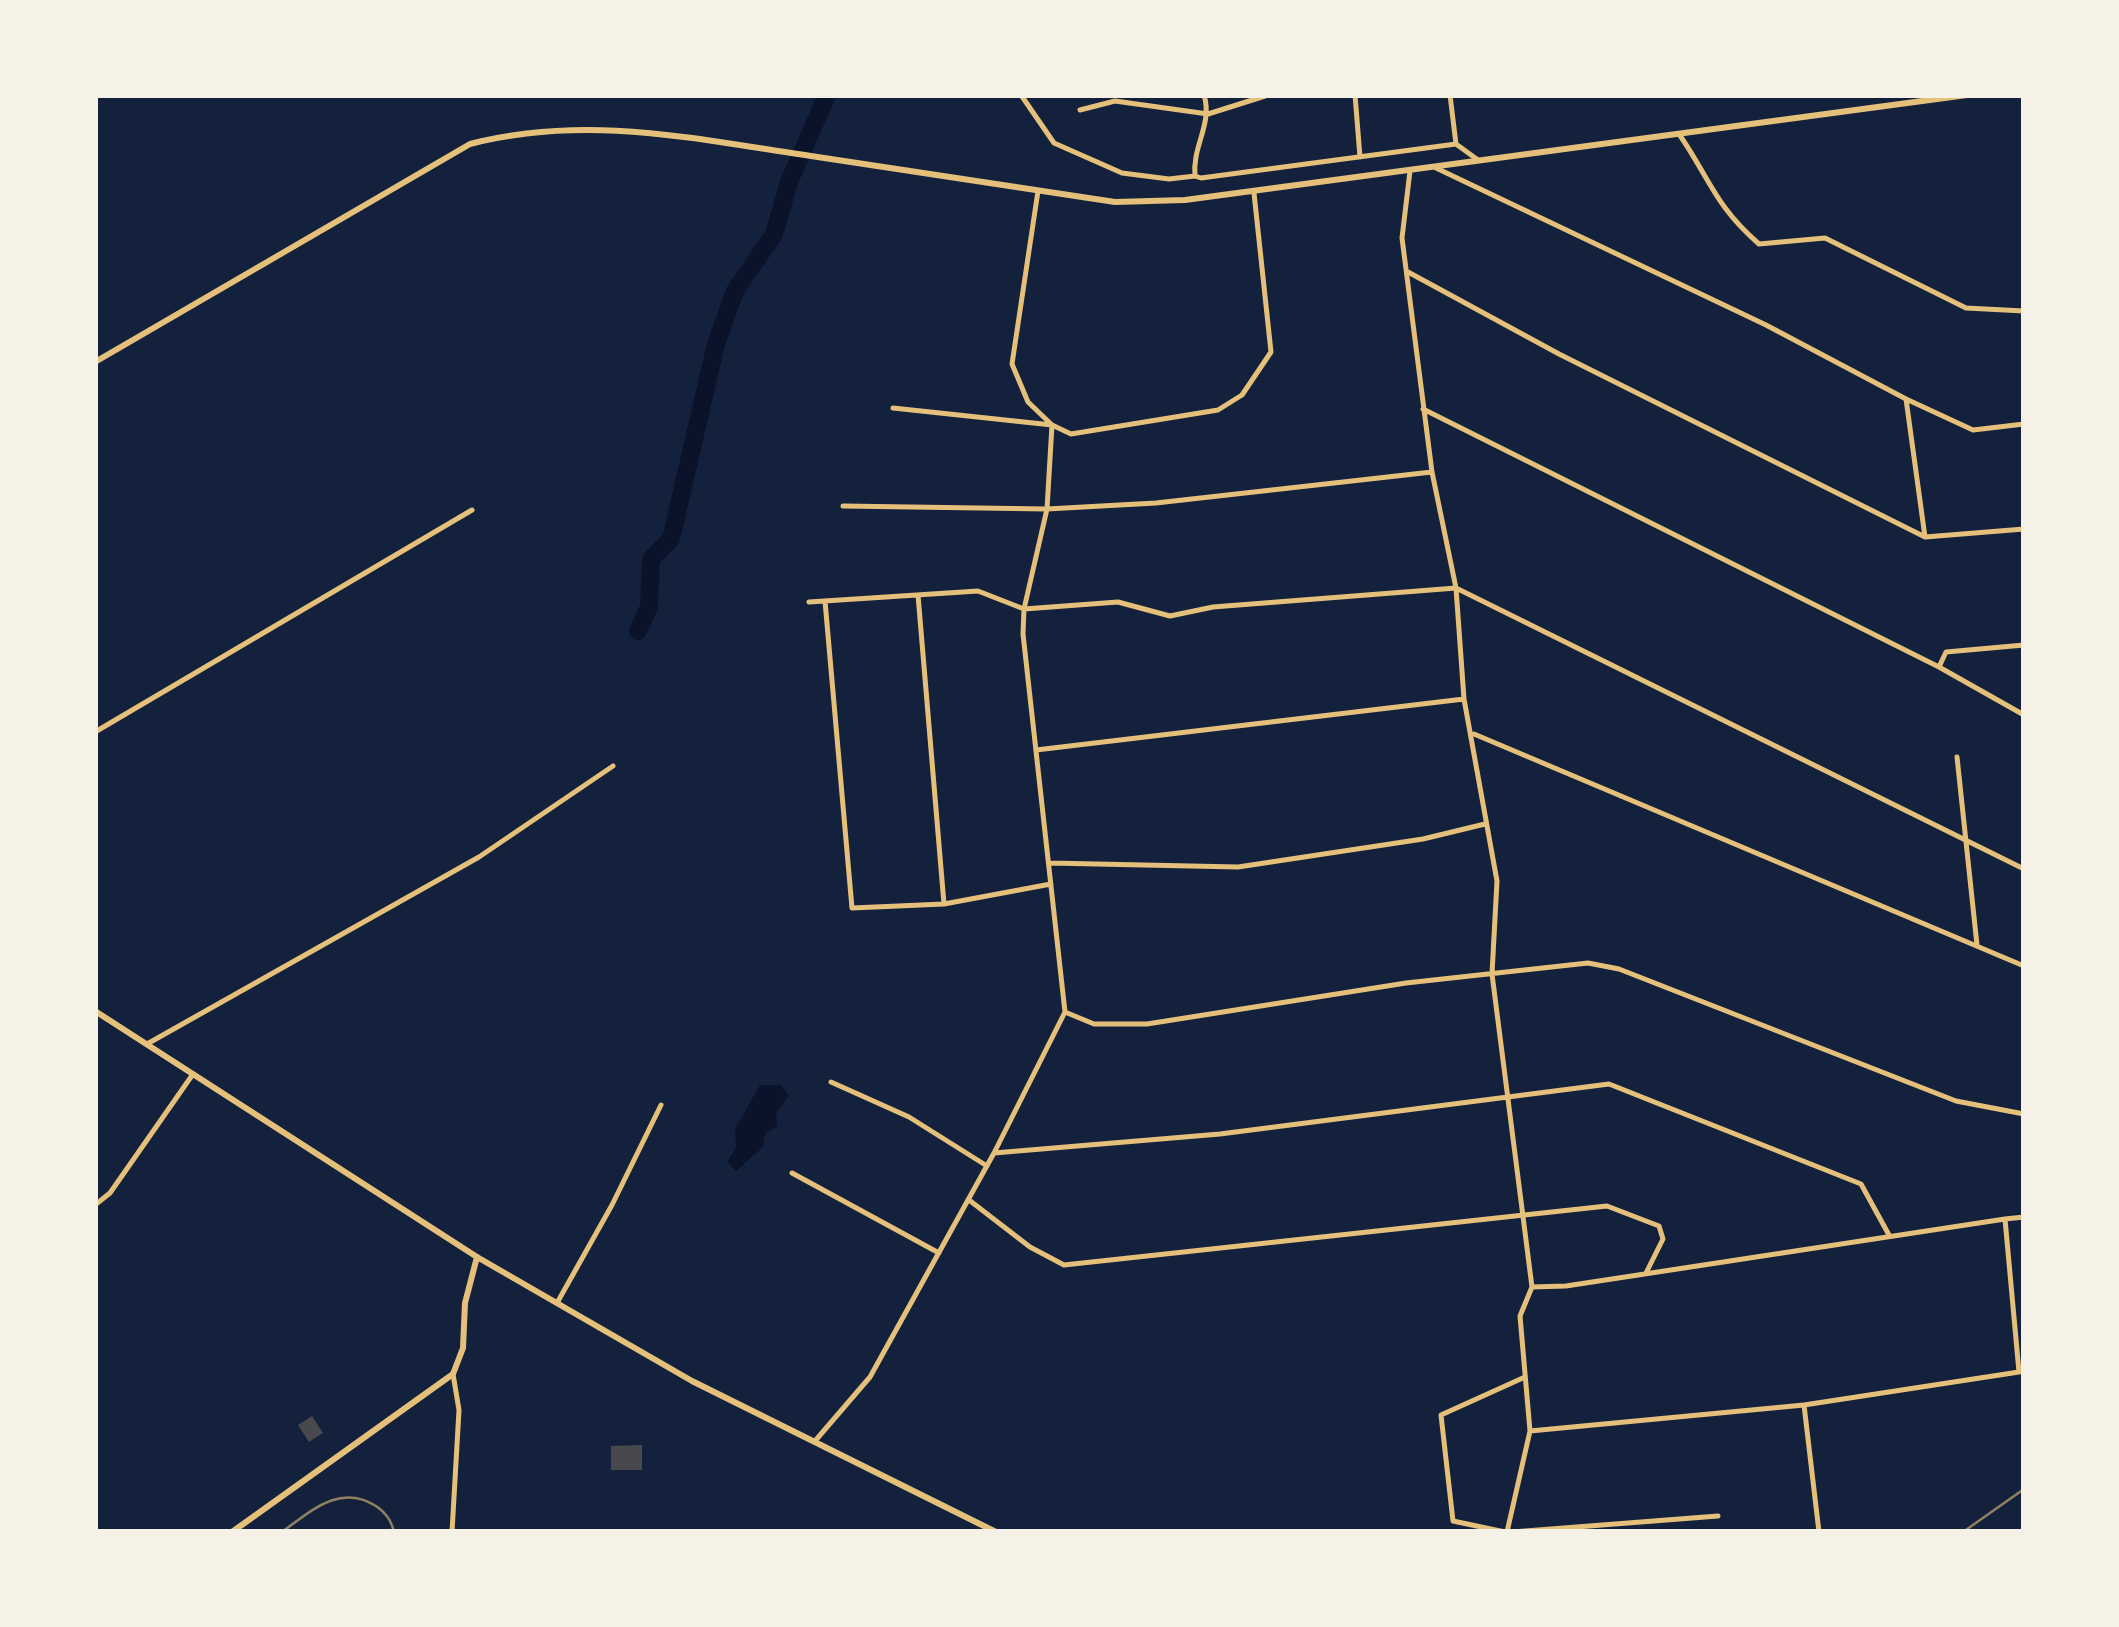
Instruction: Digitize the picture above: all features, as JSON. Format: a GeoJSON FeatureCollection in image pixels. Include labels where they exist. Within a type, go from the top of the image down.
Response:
{"type":"FeatureCollection","features":[{"type":"Feature","properties":{"kind":"street"},"geometry":{"type":"LineString","coordinates":[[1021,95],[1054,143],[1122,174],[1169,179],[1456,144],[1480,162]]}},
{"type":"Feature","properties":{"kind":"street"},"geometry":{"type":"LineString","coordinates":[[1195,176],[1193,156],[1208,114],[1204,95]]}},
{"type":"Feature","properties":{"kind":"street"},"geometry":{"type":"LineString","coordinates":[[1355,95],[1360,157]]}},
{"type":"Feature","properties":{"kind":"street"},"geometry":{"type":"LineString","coordinates":[[1450,95],[1456,144]]}},
{"type":"Feature","properties":{"kind":"street"},"geometry":{"type":"LineString","coordinates":[[95,362],[470,144],[560,127],[670,134],[1115,202],[1254,193],[1966,95]]}},
{"type":"Feature","properties":{"kind":"street"},"geometry":{"type":"LineString","coordinates":[[1080,110],[1115,101],[1208,114],[1265,96]]}},
{"type":"Feature","properties":{"kind":"street"},"geometry":{"type":"LineString","coordinates":[[1679,134],[1700,165],[1716,201],[1759,244],[1825,238],[1966,308],[2024,311]]}},
{"type":"Feature","properties":{"kind":"street"},"geometry":{"type":"LineString","coordinates":[[1436,168],[1766,324],[1973,430],[2024,424]]}},
{"type":"Feature","properties":{"kind":"street"},"geometry":{"type":"LineString","coordinates":[[1410,171],[1402,238],[1432,472],[1456,588],[1464,699],[1497,880],[1492,974],[1532,1287],[1520,1316],[1530,1432],[1508,1532]]}},
{"type":"Feature","properties":{"kind":"street"},"geometry":{"type":"LineString","coordinates":[[1038,190],[1012,364],[1028,402],[1052,425],[1071,434],[1218,410],[1242,396],[1271,352],[1254,193]]}},
{"type":"Feature","properties":{"kind":"street"},"geometry":{"type":"LineString","coordinates":[[1408,272],[1559,354],[1925,537],[2024,528]]}},
{"type":"Feature","properties":{"kind":"street"},"geometry":{"type":"LineString","coordinates":[[1906,398],[1925,537]]}},
{"type":"Feature","properties":{"kind":"street"},"geometry":{"type":"LineString","coordinates":[[893,408],[1052,425]]}},
{"type":"Feature","properties":{"kind":"street"},"geometry":{"type":"LineString","coordinates":[[1423,408],[1939,667],[2024,715]]}},
{"type":"Feature","properties":{"kind":"street"},"geometry":{"type":"LineString","coordinates":[[815,1441],[870,1377],[969,1200],[1066,1012],[1024,609],[1047,509],[1052,425]]}},
{"type":"Feature","properties":{"kind":"street"},"geometry":{"type":"LineString","coordinates":[[843,506],[1047,509],[1191,500],[1432,472]]}},
{"type":"Feature","properties":{"kind":"street"},"geometry":{"type":"LineString","coordinates":[[95,732],[472,510]]}},
{"type":"Feature","properties":{"kind":"street"},"geometry":{"type":"LineString","coordinates":[[808,602],[978,592],[1024,609],[1118,602],[1170,616],[1213,607],[1456,588],[2024,869]]}},
{"type":"Feature","properties":{"kind":"street"},"geometry":{"type":"LineString","coordinates":[[918,595],[944,904]]}},
{"type":"Feature","properties":{"kind":"street"},"geometry":{"type":"LineString","coordinates":[[825,602],[852,908],[944,904],[1051,884]]}},
{"type":"Feature","properties":{"kind":"street"},"geometry":{"type":"LineString","coordinates":[[1939,667],[1946,652],[2024,645]]}},
{"type":"Feature","properties":{"kind":"street"},"geometry":{"type":"LineString","coordinates":[[1036,750],[1464,699]]}},
{"type":"Feature","properties":{"kind":"street"},"geometry":{"type":"LineString","coordinates":[[1473,734],[2024,966]]}},
{"type":"Feature","properties":{"kind":"street"},"geometry":{"type":"LineString","coordinates":[[1957,757],[1977,945]]}},
{"type":"Feature","properties":{"kind":"street"},"geometry":{"type":"LineString","coordinates":[[147,1044],[480,857],[614,766]]}},
{"type":"Feature","properties":{"kind":"street"},"geometry":{"type":"LineString","coordinates":[[1048,863],[1238,868],[1485,824]]}},
{"type":"Feature","properties":{"kind":"street"},"geometry":{"type":"LineString","coordinates":[[1066,1012],[1094,1024],[1147,1024],[1588,963],[1619,969],[1956,1101],[2024,1114]]}},
{"type":"Feature","properties":{"kind":"street"},"geometry":{"type":"LineString","coordinates":[[95,1011],[477,1257],[692,1381],[996,1532]]}},
{"type":"Feature","properties":{"kind":"street"},"geometry":{"type":"LineString","coordinates":[[95,1205],[110,1194],[193,1074]]}},
{"type":"Feature","properties":{"kind":"street"},"geometry":{"type":"LineString","coordinates":[[831,1082],[909,1117],[987,1166]]}},
{"type":"Feature","properties":{"kind":"street"},"geometry":{"type":"LineString","coordinates":[[994,1153],[1220,1134],[1609,1084],[1861,1184],[1889,1235]]}},
{"type":"Feature","properties":{"kind":"street"},"geometry":{"type":"LineString","coordinates":[[557,1303],[612,1205],[661,1104]]}},
{"type":"Feature","properties":{"kind":"street"},"geometry":{"type":"LineString","coordinates":[[792,1174],[939,1253]]}},
{"type":"Feature","properties":{"kind":"street"},"geometry":{"type":"LineString","coordinates":[[969,1200],[1030,1247],[1064,1264],[1607,1206],[1660,1226],[1663,1240],[1646,1273]]}},
{"type":"Feature","properties":{"kind":"street"},"geometry":{"type":"LineString","coordinates":[[1532,1287],[2024,1217]]}},
{"type":"Feature","properties":{"kind":"street"},"geometry":{"type":"LineString","coordinates":[[1530,1432],[1804,1405],[2022,1371],[2006,1219]]}},
{"type":"Feature","properties":{"kind":"street"},"geometry":{"type":"LineString","coordinates":[[232,1532],[453,1374],[464,1348],[465,1303],[477,1257]]}},
{"type":"Feature","properties":{"kind":"street"},"geometry":{"type":"LineString","coordinates":[[452,1532],[460,1410],[453,1374]]}},
{"type":"Feature","properties":{"kind":"street"},"geometry":{"type":"LineString","coordinates":[[1525,1377],[1441,1416],[1453,1522],[1508,1532],[1718,1516]]}},
{"type":"Feature","properties":{"kind":"street"},"geometry":{"type":"LineString","coordinates":[[1804,1405],[1819,1532]]}},
{"type":"Feature","properties":{"kind":"water"},"geometry":{"type":"Polygon","coordinates":[[[760,1085],[780,1085],[789,1095],[776,1114],[777,1126],[765,1134],[763,1147],[736,1171],[727,1162],[736,1148],[735,1129],[760,1085]]]}},
{"type":"Feature","properties":{"kind":"building"},"geometry":{"type":"Polygon","coordinates":[[[312,1416],[323,1433],[309,1442],[298,1425],[312,1416]]]}},
{"type":"Feature","properties":{"kind":"building"},"geometry":{"type":"Polygon","coordinates":[[[642,1445],[642,1470],[611,1470],[611,1446],[642,1445]]]}},
{"type":"Feature","properties":{"kind":"waterway"},"geometry":{"type":"LineString","coordinates":[[638,631],[649,607],[651,559],[671,539],[716,344],[735,291],[774,234],[789,182],[827,95]]}},
{"type":"Feature","properties":{"kind":"tram line"},"geometry":{"type":"LineString","coordinates":[[282,1532],[326,1502],[350,1497],[380,1509],[394,1532]]}},
{"type":"Feature","properties":{"kind":"railway"},"geometry":{"type":"LineString","coordinates":[[1963,1532],[2024,1489]]}}]}
